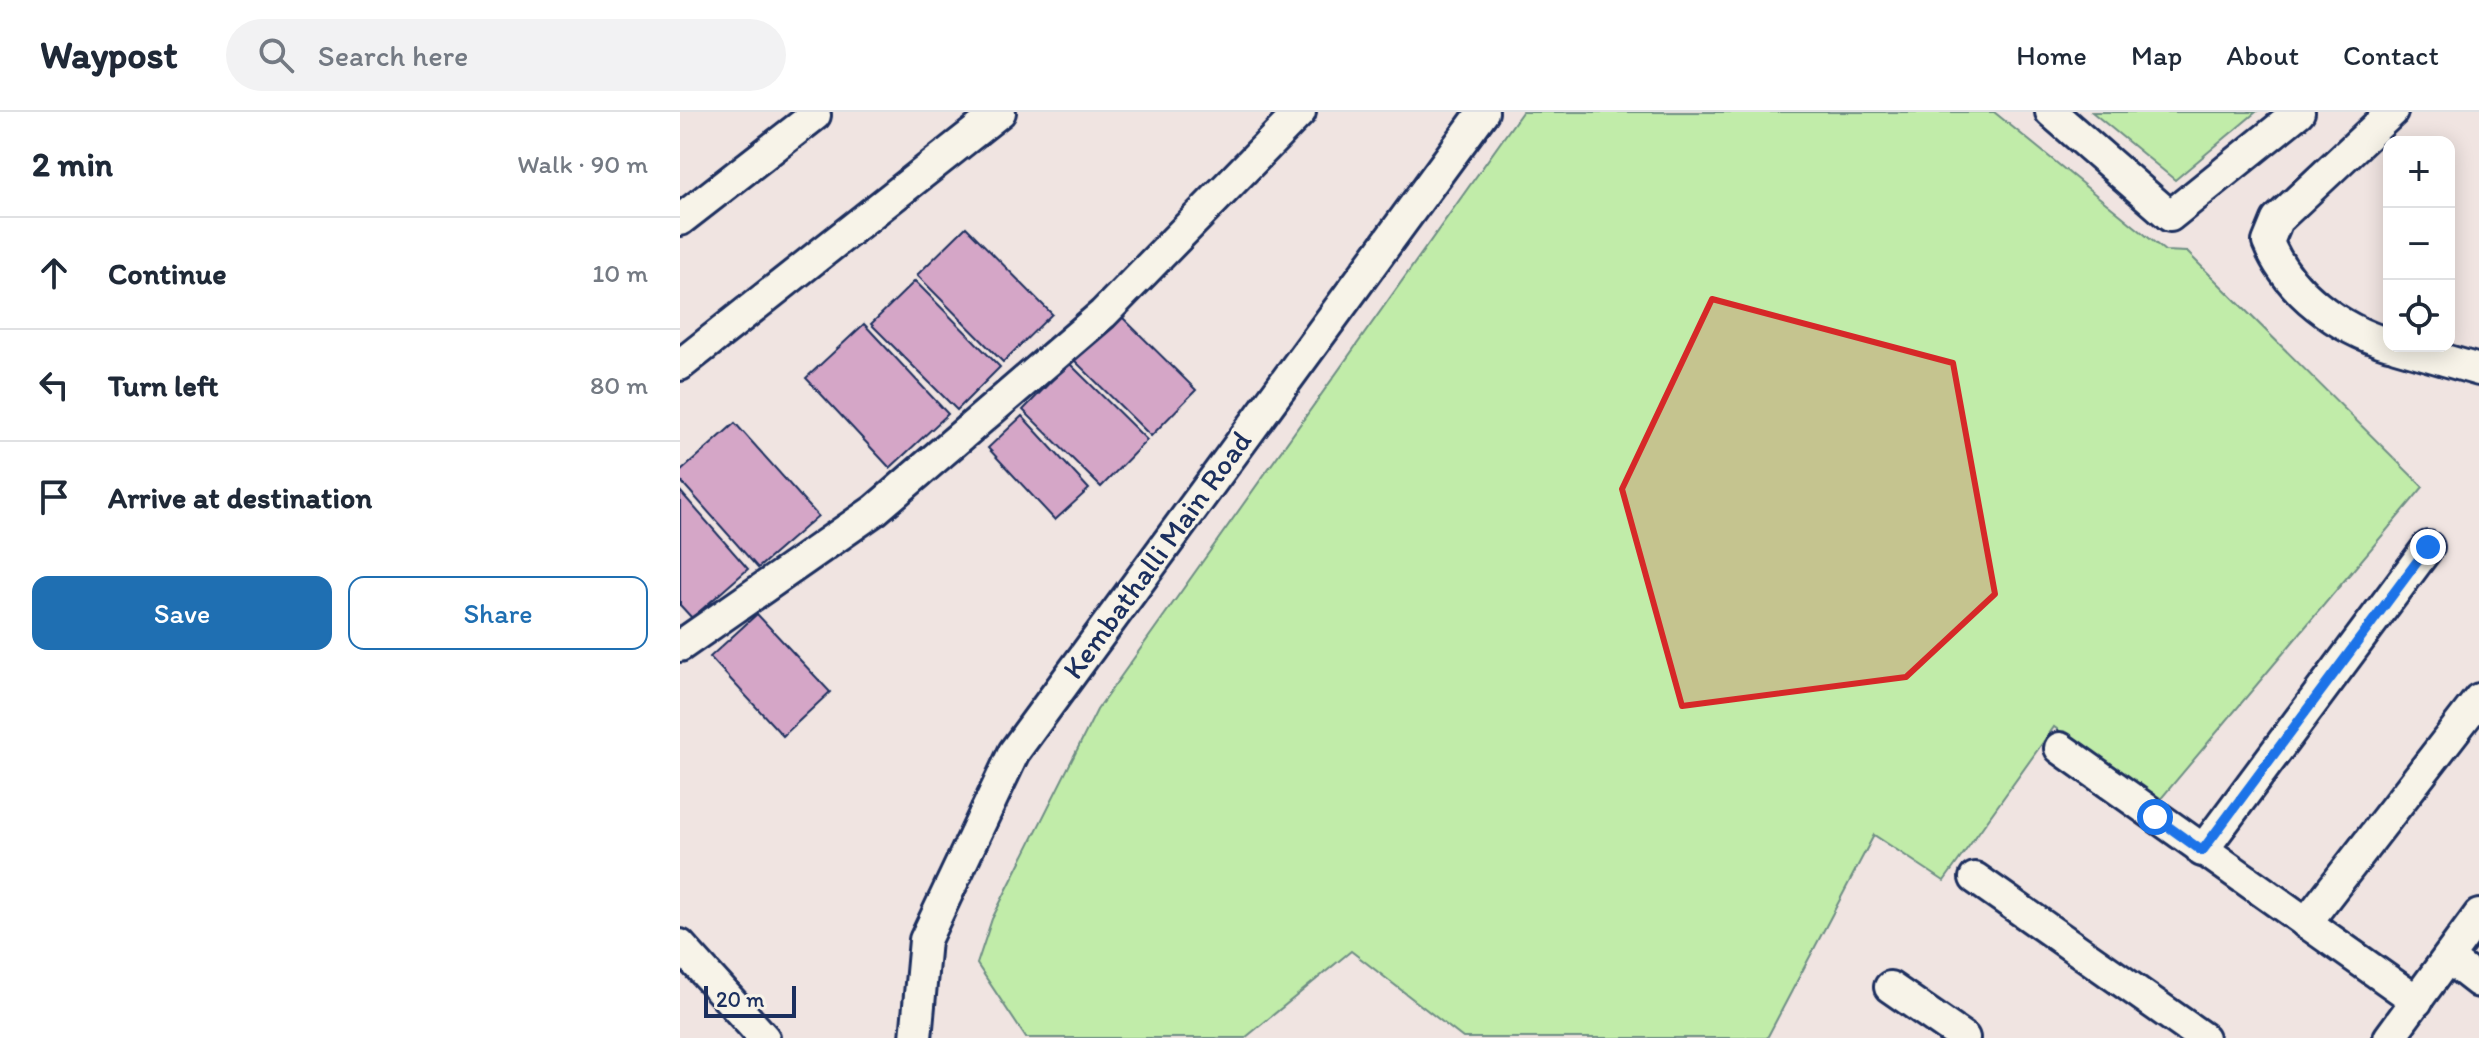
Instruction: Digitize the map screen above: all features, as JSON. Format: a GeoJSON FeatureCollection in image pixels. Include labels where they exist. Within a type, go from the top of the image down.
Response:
{"type":"FeatureCollection","features":[{"type":"Feature","properties":{"kind":"street"},"geometry":{"type":"LineString","coordinates":[[680,365],[1000,112]]}},
{"type":"Feature","properties":{"kind":"street"},"geometry":{"type":"LineString","coordinates":[[680,646],[875,510],[1103,314],[1300,112]]}},
{"type":"Feature","properties":{"kind":"street","name":"Kembathalli Main Road"},"geometry":{"type":"LineString","coordinates":[[916,1038],[925,940],[1014,752],[1483,112]]}},
{"type":"Feature","properties":{"kind":"street"},"geometry":{"type":"LineString","coordinates":[[2051,112],[2170,216],[2299,112]]}},
{"type":"Feature","properties":{"kind":"street"},"geometry":{"type":"LineString","coordinates":[[2383,342],[2348,330],[2325,312],[2294,283],[2274,258],[2268,242],[2277,220],[2392,112]]}},
{"type":"Feature","properties":{"kind":"street"},"geometry":{"type":"LineString","coordinates":[[680,220],[815,115]]}},
{"type":"Feature","properties":{"kind":"street"},"geometry":{"type":"LineString","coordinates":[[2417,352],[2479,370]]}},
{"type":"Feature","properties":{"kind":"street"},"geometry":{"type":"LineString","coordinates":[[2202,851],[2428,547]]}},
{"type":"Feature","properties":{"kind":"street"},"geometry":{"type":"LineString","coordinates":[[2306,923],[2479,699]]}},
{"type":"Feature","properties":{"kind":"street"},"geometry":{"type":"LineString","coordinates":[[2060,748],[2417,1001]]}},
{"type":"Feature","properties":{"kind":"street"},"geometry":{"type":"LineString","coordinates":[[1975,878],[2203,1038]]}},
{"type":"Feature","properties":{"kind":"street"},"geometry":{"type":"LineString","coordinates":[[2389,1038],[2479,915]]}},
{"type":"Feature","properties":{"kind":"street"},"geometry":{"type":"LineString","coordinates":[[680,945],[764,1038]]}},
{"type":"Feature","properties":{"kind":"street"},"geometry":{"type":"LineString","coordinates":[[2448,958],[2479,982]]}},
{"type":"Feature","properties":{"kind":"street"},"geometry":{"type":"LineString","coordinates":[[1890,987],[1964,1038]]}},
{"type":"Feature","properties":{"kind":"highlighted area"},"geometry":{"type":"Polygon","coordinates":[[[1712,299],[1953,363],[1995,594],[1906,677],[1682,706],[1622,489],[1712,299]]]}},
{"type":"Feature","properties":{"kind":"green space"},"geometry":{"type":"Polygon","coordinates":[[[1522,112],[1994,112],[2165,251],[2187,252],[2423,487],[2159,801],[2054,727],[1944,881],[1874,835],[1767,1038],[1463,1038],[1351,951],[1245,1038],[1026,1038],[977,964],[992,919],[1097,710],[1522,112]]]}},
{"type":"Feature","properties":{"kind":"green space"},"geometry":{"type":"Polygon","coordinates":[[[2092,112],[2256,112],[2175,180],[2092,112]]]}},
{"type":"Feature","properties":{"kind":"building"},"geometry":{"type":"Polygon","coordinates":[[[966,227],[1052,314],[1003,362],[917,275],[966,227]]]}},
{"type":"Feature","properties":{"kind":"building"},"geometry":{"type":"Polygon","coordinates":[[[915,281],[1000,367],[957,410],[871,324],[915,281]]]}},
{"type":"Feature","properties":{"kind":"building"},"geometry":{"type":"Polygon","coordinates":[[[1117,312],[1196,390],[1151,436],[1072,358],[1117,312]]]}},
{"type":"Feature","properties":{"kind":"building"},"geometry":{"type":"Polygon","coordinates":[[[864,324],[948,414],[890,468],[806,378],[864,324]]]}},
{"type":"Feature","properties":{"kind":"building"},"geometry":{"type":"Polygon","coordinates":[[[1069,363],[1147,440],[1101,487],[1023,410],[1069,363]]]}},
{"type":"Feature","properties":{"kind":"building"},"geometry":{"type":"Polygon","coordinates":[[[1022,416],[1089,489],[1055,520],[988,448],[1022,416]]]}},
{"type":"Feature","properties":{"kind":"building"},"geometry":{"type":"Polygon","coordinates":[[[735,423],[818,516],[758,568],[680,480],[680,472],[735,423]]]}},
{"type":"Feature","properties":{"kind":"building"},"geometry":{"type":"Polygon","coordinates":[[[680,491],[748,569],[692,618],[680,605],[680,491]]]}},
{"type":"Feature","properties":{"kind":"building"},"geometry":{"type":"Polygon","coordinates":[[[757,614],[830,692],[783,736],[710,657],[757,614]]]}},
{"type":"Feature","properties":{"kind":"route"},"geometry":{"type":"LineString","coordinates":[[2155,817],[2202,851],[2428,547]]}}]}
